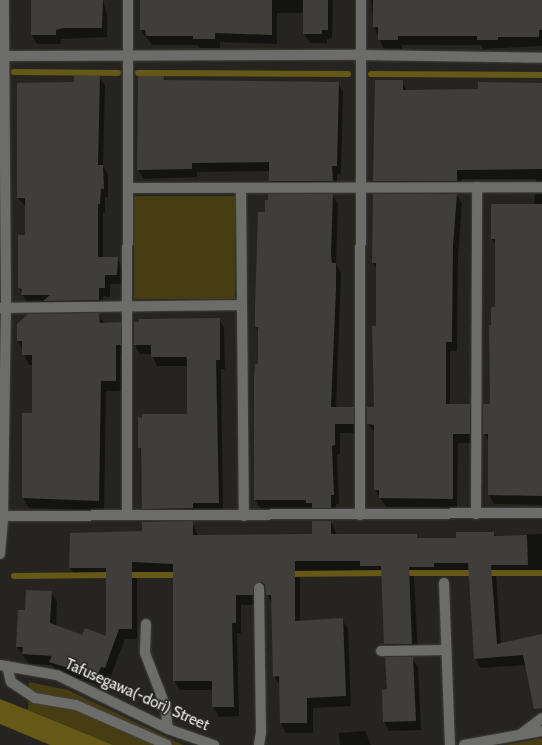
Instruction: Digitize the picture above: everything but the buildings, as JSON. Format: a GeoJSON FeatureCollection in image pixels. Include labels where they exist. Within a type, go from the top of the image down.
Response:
{"type":"FeatureCollection","features":[{"type":"Feature","properties":{"kind":"street"},"geometry":{"type":"LineString","coordinates":[[127,515],[129,188],[128,0]]}},
{"type":"Feature","properties":{"kind":"street"},"geometry":{"type":"LineString","coordinates":[[360,515],[361,0]]}},
{"type":"Feature","properties":{"kind":"street"},"geometry":{"type":"LineString","coordinates":[[0,554],[3,516],[3,174],[5,56],[3,1]]}},
{"type":"Feature","properties":{"kind":"street"},"geometry":{"type":"LineString","coordinates":[[5,56],[361,55],[542,58]]}},
{"type":"Feature","properties":{"kind":"street"},"geometry":{"type":"LineString","coordinates":[[476,514],[477,186]]}},
{"type":"Feature","properties":{"kind":"street"},"geometry":{"type":"LineString","coordinates":[[129,188],[542,187]]}},
{"type":"Feature","properties":{"kind":"street"},"geometry":{"type":"LineString","coordinates":[[241,188],[244,516]]}},
{"type":"Feature","properties":{"kind":"street"},"geometry":{"type":"LineString","coordinates":[[3,308],[241,305]]}},
{"type":"Feature","properties":{"kind":"street"},"geometry":{"type":"LineString","coordinates":[[3,516],[244,516],[542,513]]}},
{"type":"Feature","properties":{"kind":"street"},"geometry":{"type":"LineString","coordinates":[[444,583],[450,745]]}},
{"type":"Feature","properties":{"kind":"street"},"geometry":{"type":"LineString","coordinates":[[259,588],[261,733],[259,745]]}},
{"type":"Feature","properties":{"kind":"street"},"geometry":{"type":"LineString","coordinates":[[146,624],[145,653],[165,705],[168,729]]}},
{"type":"Feature","properties":{"kind":"street"},"geometry":{"type":"LineString","coordinates":[[381,651],[446,650]]}},
{"type":"Feature","properties":{"kind":"street"},"geometry":{"type":"LineString","coordinates":[[3,665],[11,682],[35,698],[76,705],[167,745]]}},
{"type":"Feature","properties":{"kind":"street","name":"Tafusegawa(-dori) Street"},"geometry":{"type":"LineString","coordinates":[[3,665],[57,675],[168,729],[214,745]]}},
{"type":"Feature","properties":{"kind":"street"},"geometry":{"type":"LineString","coordinates":[[520,735],[542,718]]}},
{"type":"Feature","properties":{"kind":"street"},"geometry":{"type":"LineString","coordinates":[[464,745],[542,731]]}},
{"type":"Feature","properties":{"kind":"shaded area"},"geometry":{"type":"Polygon","coordinates":[[[134,196],[236,196],[235,299],[134,299],[134,196]]]}},
{"type":"Feature","properties":{"kind":"shaded area"},"geometry":{"type":"Polygon","coordinates":[[[29,682],[68,690],[183,745],[113,745],[28,710],[29,682]]]}},
{"type":"Feature","properties":{"kind":"shaded area"},"geometry":{"type":"Polygon","coordinates":[[[0,699],[113,745],[50,745],[0,724],[0,699]]]}},
{"type":"Feature","properties":{"kind":"shaded area"},"geometry":{"type":"Polygon","coordinates":[[[542,738],[542,745],[505,745],[542,738]]]}},
{"type":"Feature","properties":{"kind":"waterway"},"geometry":{"type":"LineString","coordinates":[[14,72],[118,73]]}},
{"type":"Feature","properties":{"kind":"waterway"},"geometry":{"type":"LineString","coordinates":[[138,73],[348,74]]}},
{"type":"Feature","properties":{"kind":"waterway"},"geometry":{"type":"LineString","coordinates":[[371,74],[542,75]]}},
{"type":"Feature","properties":{"kind":"waterway"},"geometry":{"type":"LineString","coordinates":[[287,574],[388,573]]}},
{"type":"Feature","properties":{"kind":"waterway"},"geometry":{"type":"LineString","coordinates":[[401,573],[542,573]]}},
{"type":"Feature","properties":{"kind":"waterway"},"geometry":{"type":"LineString","coordinates":[[14,576],[114,575]]}},
{"type":"Feature","properties":{"kind":"waterway"},"geometry":{"type":"LineString","coordinates":[[125,575],[180,575]]}}]}
